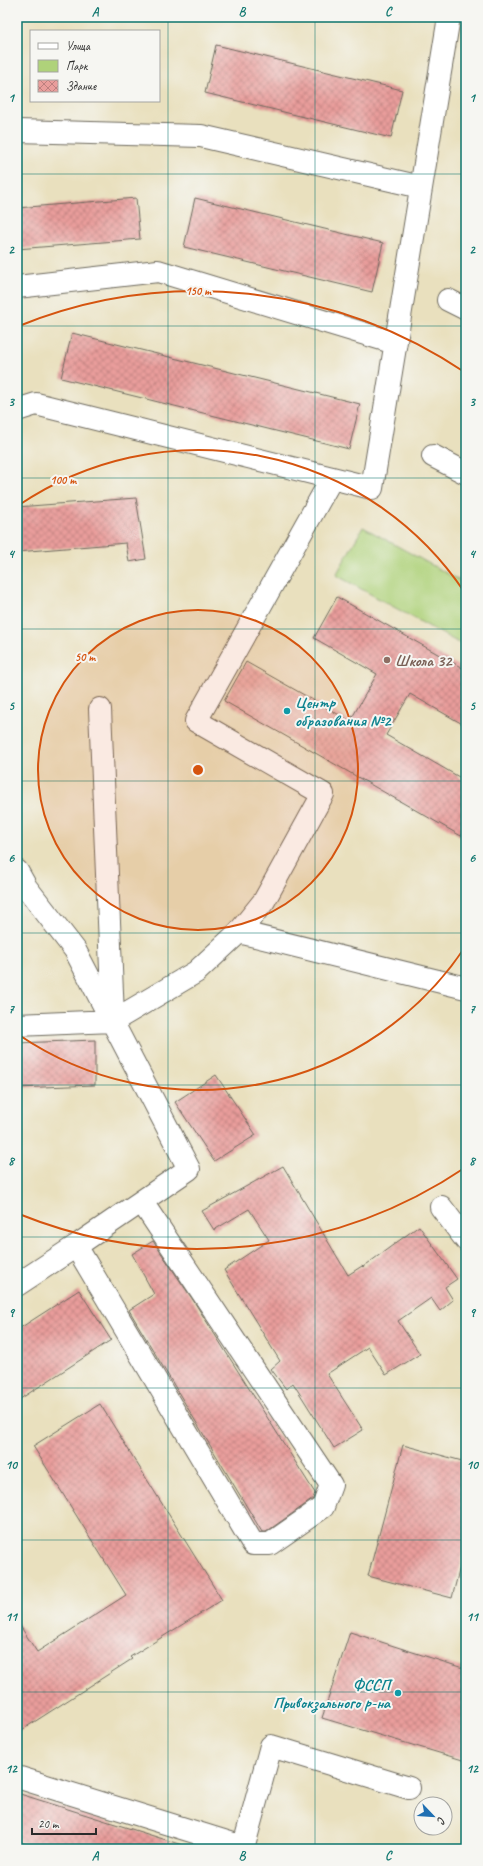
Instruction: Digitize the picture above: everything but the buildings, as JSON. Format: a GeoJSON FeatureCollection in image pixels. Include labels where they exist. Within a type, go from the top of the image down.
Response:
{"type":"FeatureCollection","features":[{"type":"Feature","properties":{"kind":"street"},"geometry":{"type":"LineString","coordinates":[[17,410],[36,404],[372,488],[449,17]]}},
{"type":"Feature","properties":{"kind":"street"},"geometry":{"type":"LineString","coordinates":[[17,131],[201,136],[421,187]]}},
{"type":"Feature","properties":{"kind":"street"},"geometry":{"type":"LineString","coordinates":[[17,287],[158,271],[396,343]]}},
{"type":"Feature","properties":{"kind":"street"},"geometry":{"type":"LineString","coordinates":[[433,456],[466,473]]}},
{"type":"Feature","properties":{"kind":"street"},"geometry":{"type":"LineString","coordinates":[[17,1025],[113,1021],[196,972],[239,932],[264,902],[324,794],[196,722],[332,478]]}},
{"type":"Feature","properties":{"kind":"street"},"geometry":{"type":"LineString","coordinates":[[100,709],[113,1021]]}},
{"type":"Feature","properties":{"kind":"street"},"geometry":{"type":"LineString","coordinates":[[17,1285],[189,1169],[75,950],[20,882]]}},
{"type":"Feature","properties":{"kind":"street"},"geometry":{"type":"LineString","coordinates":[[239,932],[466,988]]}},
{"type":"Feature","properties":{"kind":"street"},"geometry":{"type":"LineString","coordinates":[[76,1246],[253,1544],[270,1544],[323,1507],[331,1485],[142,1202]]}},
{"type":"Feature","properties":{"kind":"street"},"geometry":{"type":"LineString","coordinates":[[441,1207],[466,1240]]}},
{"type":"Feature","properties":{"kind":"street"},"geometry":{"type":"LineString","coordinates":[[17,1777],[243,1848],[271,1746],[409,1788]]}},
{"type":"Feature","properties":{"kind":"green space"},"geometry":{"type":"Polygon","coordinates":[[[363,527],[466,584],[466,647],[336,575],[363,527]]]}},
{"type":"Feature","properties":{"kind":"place","name":"Школа 32"},"geometry":{"type":"Point","coordinates":[387,660]}},
{"type":"Feature","properties":{"kind":"place","name":"Центр образования №2"},"geometry":{"type":"Point","coordinates":[287,711]}},
{"type":"Feature","properties":{"kind":"place","name":"ФССП Привокзального р-на"},"geometry":{"type":"Point","coordinates":[398,1693]}}]}
